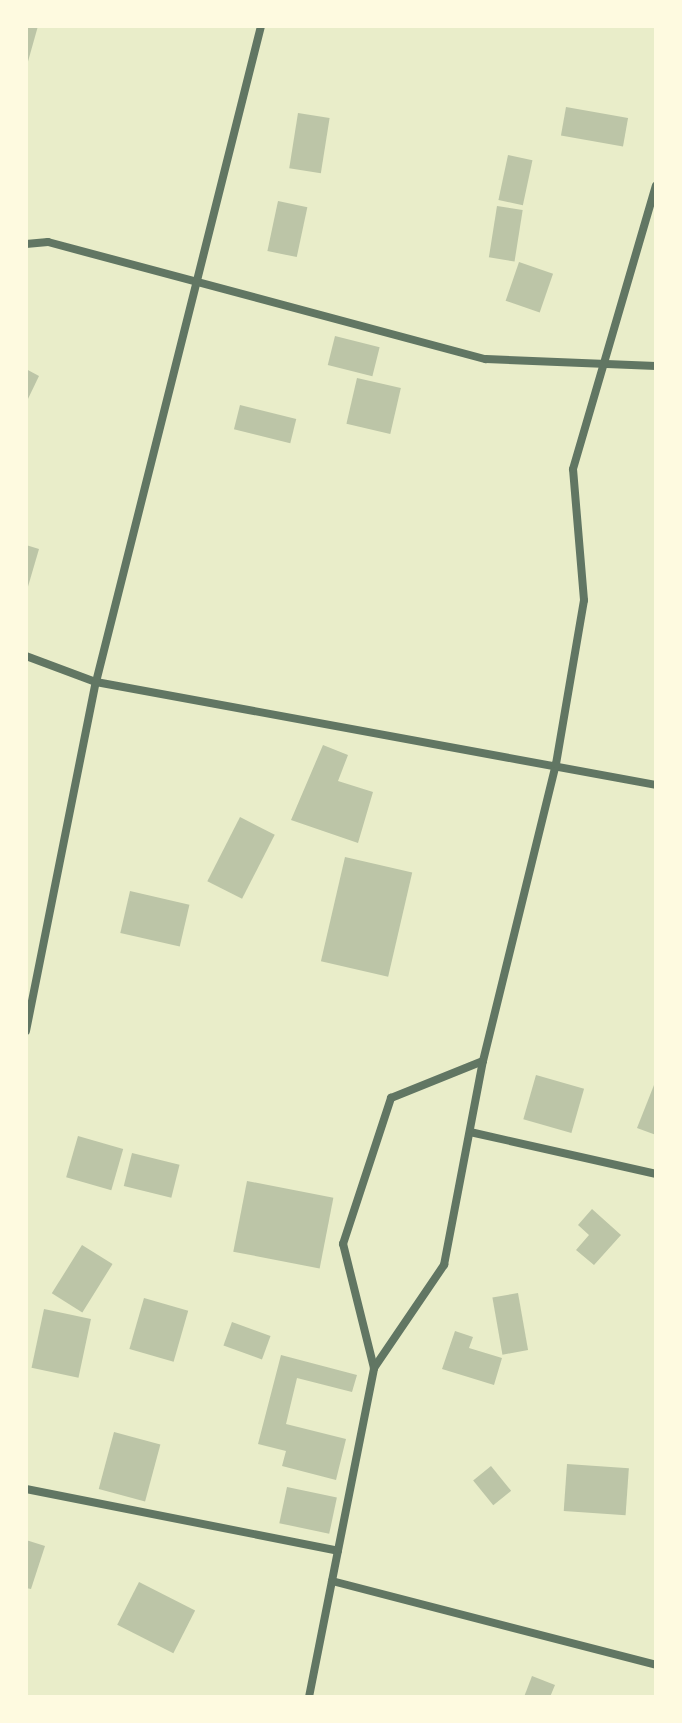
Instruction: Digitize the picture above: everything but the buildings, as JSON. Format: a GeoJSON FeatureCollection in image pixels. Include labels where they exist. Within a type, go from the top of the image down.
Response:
{"type":"FeatureCollection","features":[{"type":"Feature","properties":{"kind":"street"},"geometry":{"type":"LineString","coordinates":[[26,1031],[96,682],[261,26]]}},
{"type":"Feature","properties":{"kind":"street"},"geometry":{"type":"LineString","coordinates":[[309,1697],[374,1368],[444,1265],[483,1061],[556,764],[584,600],[573,469],[656,186]]}},
{"type":"Feature","properties":{"kind":"street"},"geometry":{"type":"LineString","coordinates":[[26,244],[48,242],[486,359],[607,360],[656,366]]}},
{"type":"Feature","properties":{"kind":"street"},"geometry":{"type":"LineString","coordinates":[[26,656],[96,682],[556,764],[656,785]]}},
{"type":"Feature","properties":{"kind":"street"},"geometry":{"type":"LineString","coordinates":[[374,1368],[343,1244],[391,1098],[483,1061]]}},
{"type":"Feature","properties":{"kind":"street"},"geometry":{"type":"LineString","coordinates":[[470,1132],[656,1174]]}},
{"type":"Feature","properties":{"kind":"street"},"geometry":{"type":"LineString","coordinates":[[26,1489],[338,1551]]}},
{"type":"Feature","properties":{"kind":"street"},"geometry":{"type":"LineString","coordinates":[[332,1581],[656,1665]]}}]}
